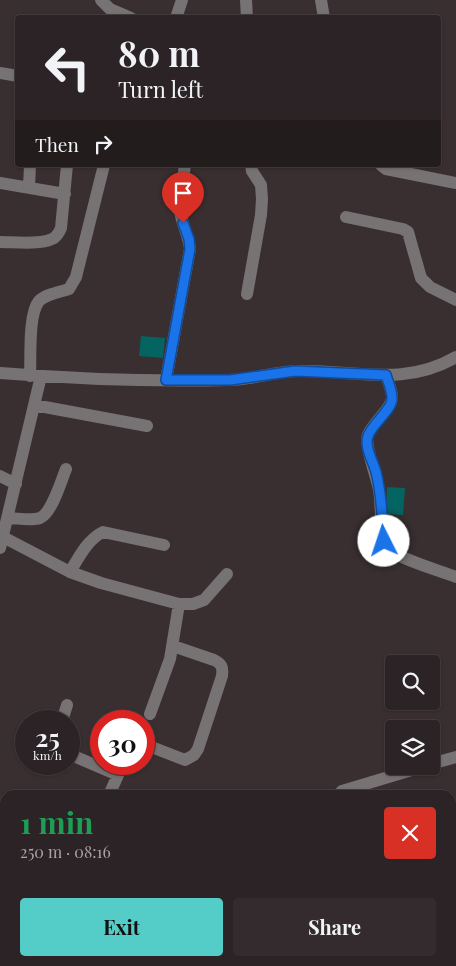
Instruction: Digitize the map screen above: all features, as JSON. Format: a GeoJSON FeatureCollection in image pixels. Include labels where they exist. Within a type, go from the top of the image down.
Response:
{"type":"FeatureCollection","features":[{"type":"Feature","properties":{"kind":"street"},"geometry":{"type":"LineString","coordinates":[[101,0],[110,9],[125,15]]}},
{"type":"Feature","properties":{"kind":"street"},"geometry":{"type":"LineString","coordinates":[[177,15],[182,0]]}},
{"type":"Feature","properties":{"kind":"street"},"geometry":{"type":"LineString","coordinates":[[246,0],[247,15]]}},
{"type":"Feature","properties":{"kind":"street"},"geometry":{"type":"LineString","coordinates":[[321,0],[324,15]]}},
{"type":"Feature","properties":{"kind":"street"},"geometry":{"type":"LineString","coordinates":[[0,73],[15,76]]}},
{"type":"Feature","properties":{"kind":"street"},"geometry":{"type":"LineString","coordinates":[[29,188],[30,167]]}},
{"type":"Feature","properties":{"kind":"street"},"geometry":{"type":"LineString","coordinates":[[0,242],[45,241],[53,239],[59,234],[67,167]]}},
{"type":"Feature","properties":{"kind":"street"},"geometry":{"type":"LineString","coordinates":[[104,167],[73,284],[69,290],[45,297],[39,301],[32,320],[36,376],[34,405],[2,542],[70,572],[117,588],[179,604],[193,604],[204,600],[227,574]]}},
{"type":"Feature","properties":{"kind":"street"},"geometry":{"type":"LineString","coordinates":[[166,380],[190,249],[189,239],[180,211],[180,197],[186,167]]}},
{"type":"Feature","properties":{"kind":"street"},"geometry":{"type":"LineString","coordinates":[[247,294],[262,215],[260,185],[251,167]]}},
{"type":"Feature","properties":{"kind":"street"},"geometry":{"type":"LineString","coordinates":[[383,167],[456,183]]}},
{"type":"Feature","properties":{"kind":"street"},"geometry":{"type":"LineString","coordinates":[[0,183],[65,194]]}},
{"type":"Feature","properties":{"kind":"street"},"geometry":{"type":"LineString","coordinates":[[346,216],[403,229],[408,232],[421,278],[430,287],[456,300]]}},
{"type":"Feature","properties":{"kind":"street"},"geometry":{"type":"LineString","coordinates":[[0,374],[111,380],[230,380],[295,371],[394,376],[426,371],[456,357]]}},
{"type":"Feature","properties":{"kind":"street"},"geometry":{"type":"LineString","coordinates":[[386,375],[392,404],[372,428],[366,443],[376,472],[380,493],[384,541],[392,552],[456,577]]}},
{"type":"Feature","properties":{"kind":"street"},"geometry":{"type":"LineString","coordinates":[[34,405],[147,426]]}},
{"type":"Feature","properties":{"kind":"street"},"geometry":{"type":"LineString","coordinates":[[8,518],[38,519],[43,516],[49,509],[66,469]]}},
{"type":"Feature","properties":{"kind":"street"},"geometry":{"type":"LineString","coordinates":[[0,476],[16,484]]}},
{"type":"Feature","properties":{"kind":"street"},"geometry":{"type":"LineString","coordinates":[[70,572],[87,545],[96,535],[102,532],[164,545]]}},
{"type":"Feature","properties":{"kind":"street"},"geometry":{"type":"LineString","coordinates":[[152,710],[173,646],[179,604]]}},
{"type":"Feature","properties":{"kind":"street"},"geometry":{"type":"LineString","coordinates":[[155,748],[185,760],[194,755],[198,750],[222,676],[223,668],[220,663],[173,646]]}},
{"type":"Feature","properties":{"kind":"street"},"geometry":{"type":"LineString","coordinates":[[65,710],[67,705]]}},
{"type":"Feature","properties":{"kind":"street"},"geometry":{"type":"LineString","coordinates":[[440,761],[456,757]]}},
{"type":"Feature","properties":{"kind":"street"},"geometry":{"type":"LineString","coordinates":[[111,790],[117,775]]}},
{"type":"Feature","properties":{"kind":"street"},"geometry":{"type":"LineString","coordinates":[[345,790],[395,775]]}},
{"type":"Feature","properties":{"kind":"building"},"geometry":{"type":"Polygon","coordinates":[[[141,336],[165,338],[163,358],[139,356],[141,336]]]}},
{"type":"Feature","properties":{"kind":"building"},"geometry":{"type":"Polygon","coordinates":[[[387,487],[405,488],[403,515],[386,514],[387,487]]]}},
{"type":"Feature","properties":{"kind":"route"},"geometry":{"type":"LineString","coordinates":[[183,223],[189,239],[190,249],[166,380],[230,380],[295,371],[386,375],[392,404],[372,428],[366,443],[376,472],[380,493],[384,541]]}}]}
